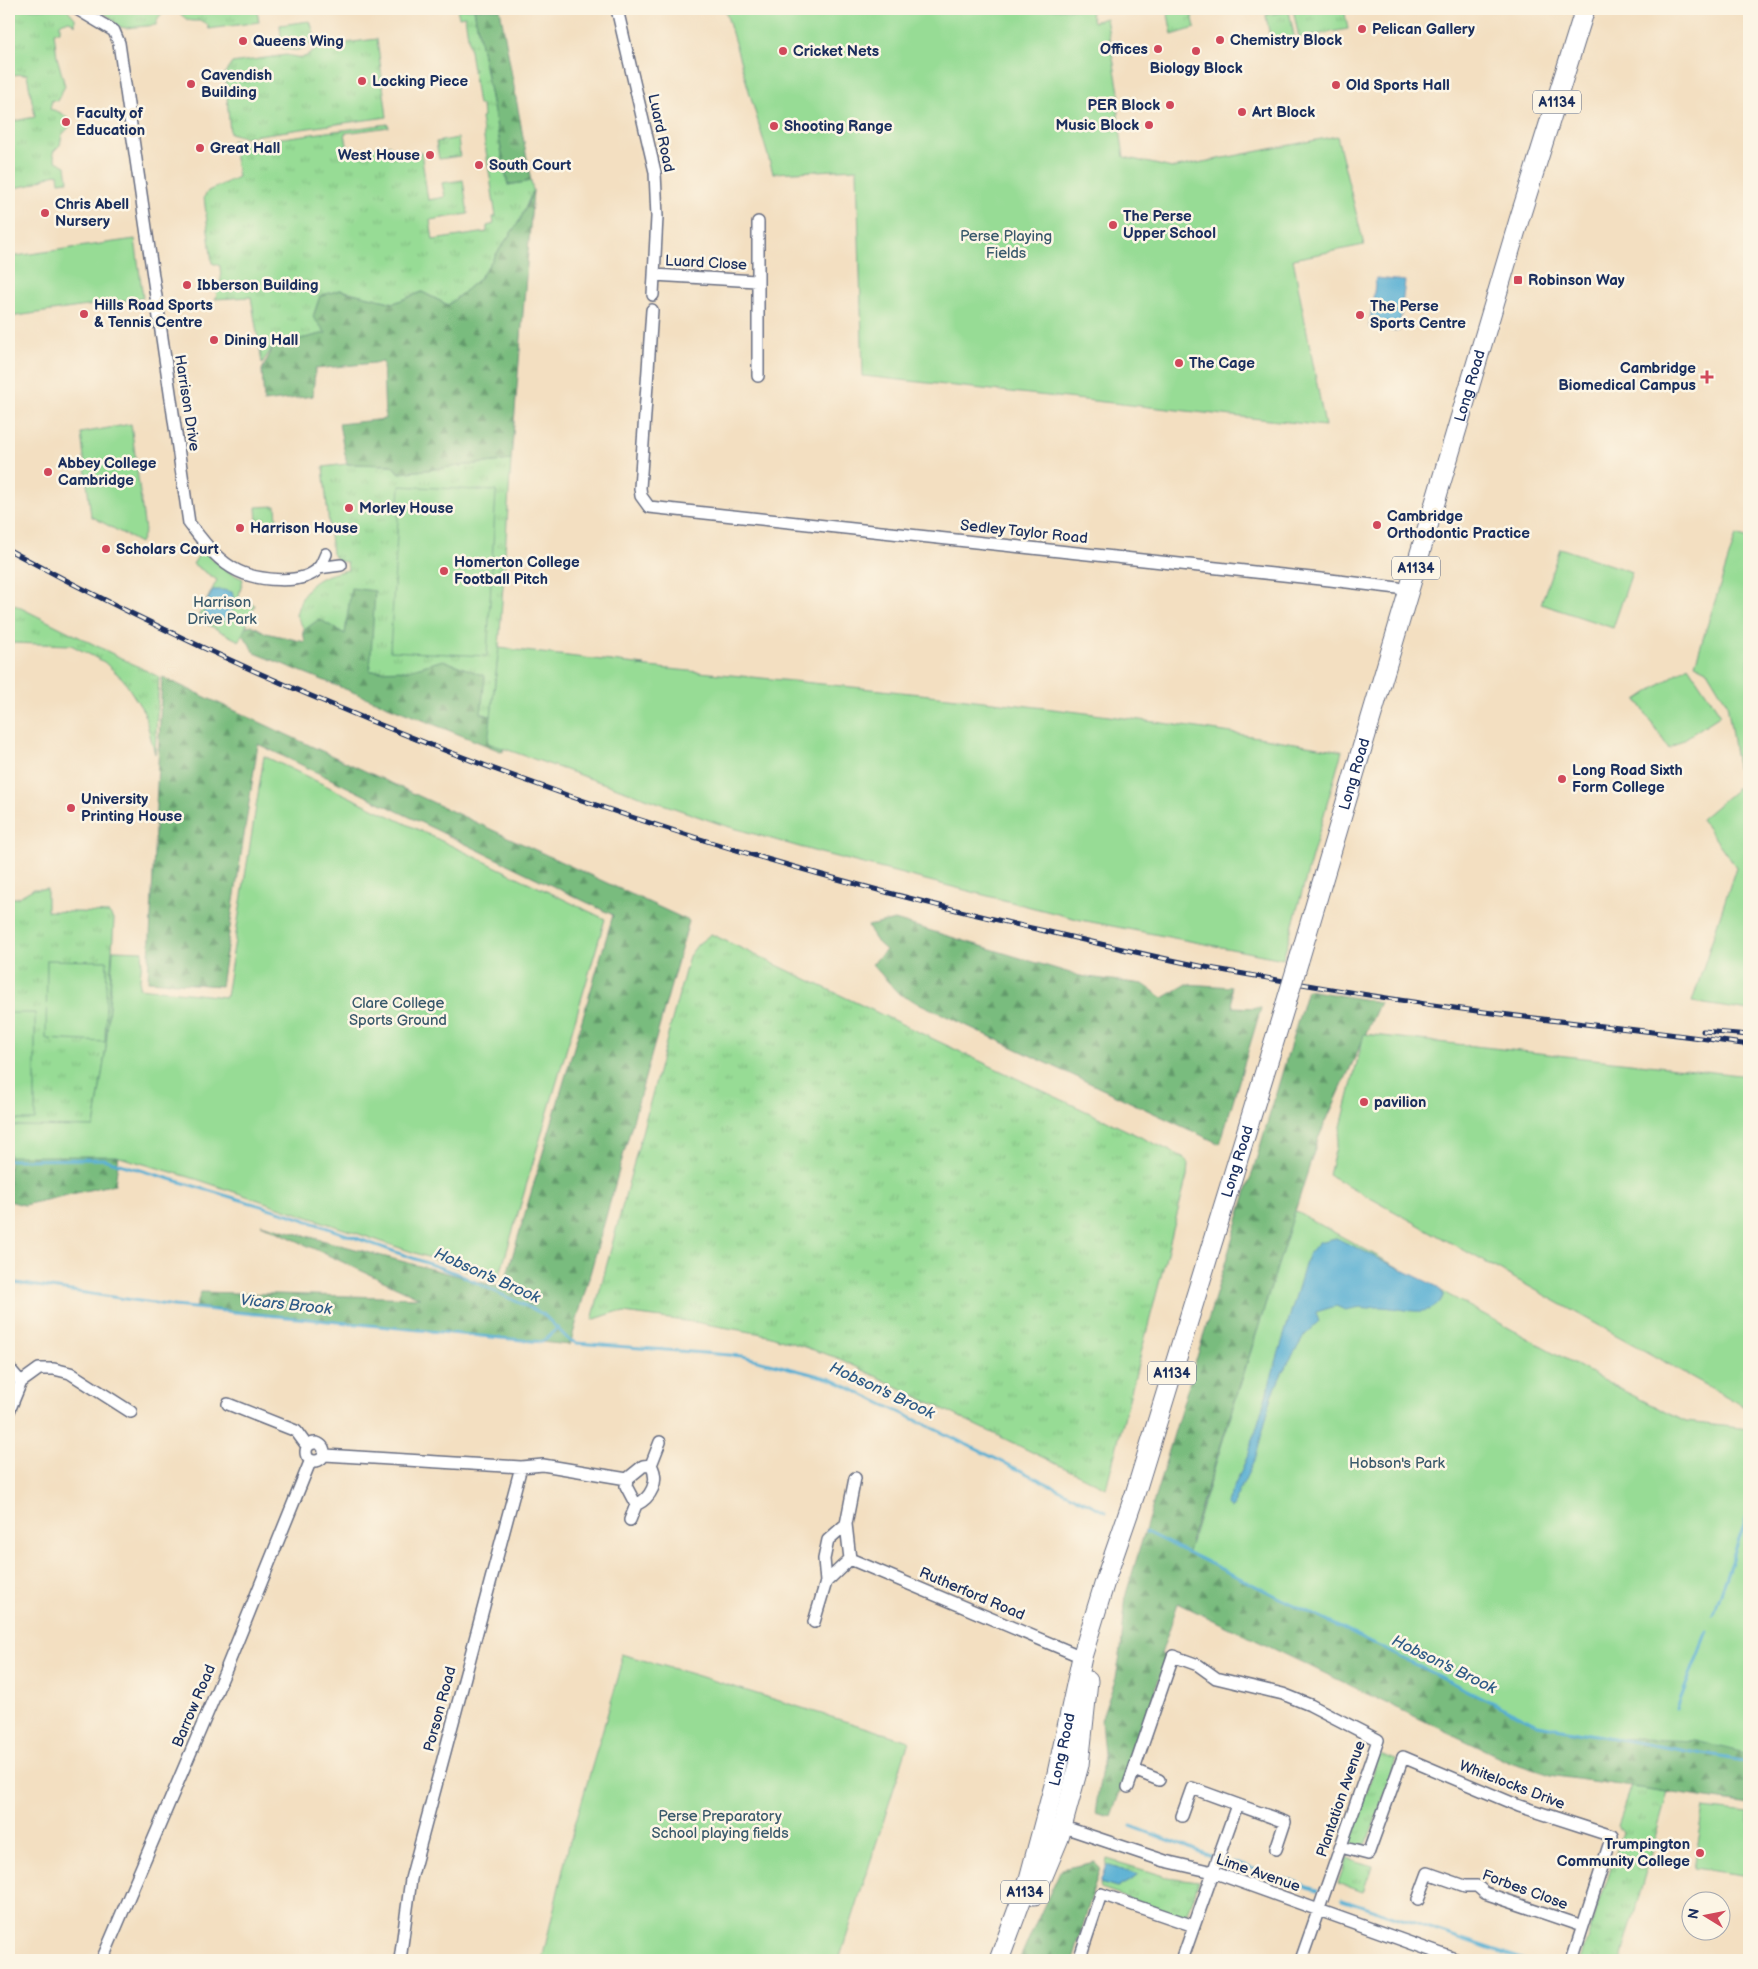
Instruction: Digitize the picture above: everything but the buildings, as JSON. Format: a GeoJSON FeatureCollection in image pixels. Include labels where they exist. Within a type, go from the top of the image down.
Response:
{"type":"FeatureCollection","features":[{"type":"Feature","properties":{"kind":"main road","name":"Long Road"},"geometry":{"type":"LineString","coordinates":[[1007,1960],[1048,1866],[1054,1824],[1056,1778],[1082,1657],[1106,1575],[1120,1538],[1286,1003],[1410,592],[1524,203],[1585,9]]}},
{"type":"Feature","properties":{"kind":"main road","name":"Long Road"},"geometry":{"type":"LineString","coordinates":[[999,1960],[1029,1880],[1079,1765],[1089,1672],[1120,1538]]}},
{"type":"Feature","properties":{"kind":"street","name":"Harrison Drive"},"geometry":{"type":"LineString","coordinates":[[77,9],[114,31],[119,43],[189,523],[210,550],[238,571],[263,579],[286,579],[308,575],[318,568],[341,565]]}},
{"type":"Feature","properties":{"kind":"street","name":"Luard Road"},"geometry":{"type":"LineString","coordinates":[[617,9],[655,172],[657,217],[653,295]]}},
{"type":"Feature","properties":{"kind":"street","name":"Luard Close"},"geometry":{"type":"LineString","coordinates":[[758,222],[756,281],[758,376]]}},
{"type":"Feature","properties":{"kind":"street","name":"Luard Close"},"geometry":{"type":"LineString","coordinates":[[654,275],[756,281]]}},
{"type":"Feature","properties":{"kind":"street","name":"Sedley Taylor Road"},"geometry":{"type":"LineString","coordinates":[[652,310],[641,496],[645,504],[654,509],[767,519],[1398,588],[1410,592]]}},
{"type":"Feature","properties":{"kind":"street"},"geometry":{"type":"LineString","coordinates":[[318,568],[326,554]]}},
{"type":"Feature","properties":{"kind":"street"},"geometry":{"type":"LineString","coordinates":[[9,1368],[21,1382]]}},
{"type":"Feature","properties":{"kind":"street"},"geometry":{"type":"LineString","coordinates":[[9,1411],[21,1382],[39,1369],[54,1369],[70,1373],[131,1412]]}},
{"type":"Feature","properties":{"kind":"street"},"geometry":{"type":"LineString","coordinates":[[228,1404],[296,1431],[307,1446]]}},
{"type":"Feature","properties":{"kind":"street"},"geometry":{"type":"LineString","coordinates":[[630,1520],[636,1504],[646,1500],[652,1490],[655,1475],[651,1465],[660,1442]]}},
{"type":"Feature","properties":{"kind":"street"},"geometry":{"type":"LineString","coordinates":[[325,1454],[318,1443],[309,1444],[305,1452],[310,1462],[317,1461],[325,1454],[521,1467],[543,1464],[627,1479]]}},
{"type":"Feature","properties":{"kind":"street","name":"Barrow Road"},"geometry":{"type":"LineString","coordinates":[[102,1960],[310,1462]]}},
{"type":"Feature","properties":{"kind":"street"},"geometry":{"type":"LineString","coordinates":[[636,1504],[626,1486],[627,1479],[643,1466],[651,1465]]}},
{"type":"Feature","properties":{"kind":"street","name":"Porson Road"},"geometry":{"type":"LineString","coordinates":[[400,1960],[411,1879],[521,1467]]}},
{"type":"Feature","properties":{"kind":"street"},"geometry":{"type":"LineString","coordinates":[[826,1582],[850,1559],[846,1524],[855,1478]]}},
{"type":"Feature","properties":{"kind":"street"},"geometry":{"type":"LineString","coordinates":[[814,1622],[826,1582],[824,1566],[828,1540],[846,1524]]}},
{"type":"Feature","properties":{"kind":"street","name":"Rutherford Road"},"geometry":{"type":"LineString","coordinates":[[850,1559],[1082,1657]]}},
{"type":"Feature","properties":{"kind":"street","name":"Plantation Avenue"},"geometry":{"type":"LineString","coordinates":[[1128,1787],[1173,1656],[1198,1665],[1216,1678],[1283,1694],[1310,1705],[1378,1740],[1301,1960]]}},
{"type":"Feature","properties":{"kind":"street","name":"Whitelocks Drive"},"geometry":{"type":"LineString","coordinates":[[1341,1847],[1368,1854],[1403,1757],[1520,1806],[1612,1836],[1572,1960]]}},
{"type":"Feature","properties":{"kind":"street"},"geometry":{"type":"LineString","coordinates":[[1134,1770],[1159,1780]]}},
{"type":"Feature","properties":{"kind":"street"},"geometry":{"type":"LineString","coordinates":[[1182,1816],[1192,1788],[1285,1822],[1276,1849]]}},
{"type":"Feature","properties":{"kind":"street"},"geometry":{"type":"LineString","coordinates":[[1182,1960],[1237,1804]]}},
{"type":"Feature","properties":{"kind":"street","name":"Lime Avenue"},"geometry":{"type":"LineString","coordinates":[[1054,1824],[1165,1861],[1213,1872],[1318,1910],[1433,1956],[1458,1960]]}},
{"type":"Feature","properties":{"kind":"street","name":"Forbes Close"},"geometry":{"type":"LineString","coordinates":[[1418,1900],[1428,1873],[1465,1886],[1477,1886],[1485,1893],[1582,1926]]}},
{"type":"Feature","properties":{"kind":"street"},"geometry":{"type":"LineString","coordinates":[[1079,1960],[1101,1894],[1194,1926]]}},
{"type":"Feature","properties":{"kind":"green space"},"geometry":{"type":"Polygon","coordinates":[[[9,9],[67,9],[75,18],[75,25],[70,21],[64,22],[60,24],[60,31],[54,32],[57,57],[65,86],[57,101],[52,100],[50,109],[65,116],[70,126],[62,135],[60,145],[53,152],[56,161],[66,166],[68,181],[59,182],[58,174],[30,185],[9,189],[9,122],[35,117],[27,74],[9,75],[9,9]]]}},
{"type":"Feature","properties":{"kind":"green space"},"geometry":{"type":"Polygon","coordinates":[[[92,9],[165,10],[158,18],[156,25],[126,28],[120,27],[107,15],[92,9]]]}},
{"type":"Feature","properties":{"kind":"green space"},"geometry":{"type":"Polygon","coordinates":[[[175,9],[257,9],[259,22],[209,29],[206,23],[188,20],[175,9]]]}},
{"type":"Feature","properties":{"kind":"green space"},"geometry":{"type":"Polygon","coordinates":[[[457,9],[474,9],[508,185],[531,181],[533,191],[520,220],[479,279],[448,305],[422,292],[394,303],[340,290],[320,296],[313,317],[327,333],[274,345],[262,363],[251,297],[215,299],[217,296],[215,287],[221,281],[220,266],[212,263],[204,197],[208,191],[238,177],[232,140],[244,143],[388,124],[389,127],[345,133],[348,151],[390,145],[392,155],[421,152],[428,200],[445,197],[442,183],[463,180],[468,214],[430,220],[433,240],[487,232],[487,226],[494,224],[493,217],[496,217],[481,118],[483,117],[482,105],[478,105],[465,16],[459,17],[457,9]]]}},
{"type":"Feature","properties":{"kind":"green space"},"geometry":{"type":"Polygon","coordinates":[[[474,9],[500,9],[531,181],[508,185],[474,9]]]}},
{"type":"Feature","properties":{"kind":"green space","name":"Perse Playing Fields"},"geometry":{"type":"Polygon","coordinates":[[[725,9],[1090,9],[1093,22],[1106,18],[1120,98],[1118,116],[1124,157],[1172,168],[1337,136],[1364,245],[1293,259],[1325,426],[863,376],[857,169],[773,173],[725,9]]]}},
{"type":"Feature","properties":{"kind":"green space"},"geometry":{"type":"Polygon","coordinates":[[[1167,9],[1191,9],[1195,28],[1172,35],[1167,9]]]}},
{"type":"Feature","properties":{"kind":"green space"},"geometry":{"type":"Polygon","coordinates":[[[1293,9],[1344,9],[1348,29],[1299,38],[1293,9]]]}},
{"type":"Feature","properties":{"kind":"green space"},"geometry":{"type":"Polygon","coordinates":[[[1289,11],[1295,40],[1271,44],[1266,15],[1289,11]]]}},
{"type":"Feature","properties":{"kind":"green space"},"geometry":{"type":"Polygon","coordinates":[[[310,21],[316,40],[297,50],[282,48],[280,25],[310,21]]]}},
{"type":"Feature","properties":{"kind":"green space"},"geometry":{"type":"Polygon","coordinates":[[[377,39],[387,117],[244,137],[230,133],[225,73],[232,63],[286,55],[301,58],[321,46],[377,39]]]}},
{"type":"Feature","properties":{"kind":"green space"},"geometry":{"type":"Polygon","coordinates":[[[458,138],[460,156],[439,159],[436,142],[458,138]]]}},
{"type":"Feature","properties":{"kind":"green space"},"geometry":{"type":"Polygon","coordinates":[[[533,191],[511,460],[400,473],[391,465],[347,464],[339,424],[385,419],[383,362],[315,369],[313,396],[264,402],[262,370],[274,345],[326,333],[313,317],[320,296],[340,290],[394,303],[422,292],[448,305],[479,279],[520,220],[533,191]]]}},
{"type":"Feature","properties":{"kind":"green space"},"geometry":{"type":"Polygon","coordinates":[[[135,239],[143,298],[9,317],[9,257],[135,239]]]}},
{"type":"Feature","properties":{"kind":"green space"},"geometry":{"type":"Polygon","coordinates":[[[131,424],[145,531],[140,543],[91,516],[81,433],[131,424]]]}},
{"type":"Feature","properties":{"kind":"green space"},"geometry":{"type":"Polygon","coordinates":[[[511,460],[499,648],[488,743],[310,639],[296,615],[303,596],[313,583],[328,575],[348,570],[347,562],[339,561],[332,554],[323,467],[347,464],[391,465],[400,473],[511,460]]]}},
{"type":"Feature","properties":{"kind":"green space","name":"Homerton College Football Pitch"},"geometry":{"type":"Polygon","coordinates":[[[400,486],[496,491],[487,656],[390,651],[400,486]]]}},
{"type":"Feature","properties":{"kind":"green space"},"geometry":{"type":"Polygon","coordinates":[[[276,506],[277,522],[257,523],[256,507],[276,506]]]}},
{"type":"Feature","properties":{"kind":"green space"},"geometry":{"type":"Polygon","coordinates":[[[1736,535],[1749,539],[1749,1011],[1692,1002],[1736,867],[1701,819],[1740,786],[1727,703],[1707,670],[1695,664],[1736,535]]]}},
{"type":"Feature","properties":{"kind":"green space"},"geometry":{"type":"Polygon","coordinates":[[[1560,548],[1632,572],[1613,628],[1541,604],[1560,548]]]}},
{"type":"Feature","properties":{"kind":"green space","name":"Harrison Drive Park"},"geometry":{"type":"Polygon","coordinates":[[[202,550],[226,571],[243,579],[238,600],[255,605],[239,641],[197,619],[217,580],[193,564],[202,550]]]}},
{"type":"Feature","properties":{"kind":"green space"},"geometry":{"type":"Polygon","coordinates":[[[351,588],[375,591],[370,671],[409,670],[443,660],[485,676],[481,713],[504,721],[503,752],[255,653],[239,628],[252,625],[266,633],[305,642],[303,631],[319,619],[345,634],[351,588]]]}},
{"type":"Feature","properties":{"kind":"green space"},"geometry":{"type":"Polygon","coordinates":[[[9,602],[159,677],[155,754],[144,712],[123,679],[104,662],[71,645],[9,643],[9,602]]]}},
{"type":"Feature","properties":{"kind":"green space"},"geometry":{"type":"Polygon","coordinates":[[[499,648],[645,665],[638,666],[903,692],[1079,712],[1342,751],[1283,959],[1081,920],[817,852],[723,825],[488,743],[499,648]]]}},
{"type":"Feature","properties":{"kind":"green space"},"geometry":{"type":"Polygon","coordinates":[[[1688,666],[1721,715],[1669,749],[1637,700],[1688,666]]]}},
{"type":"Feature","properties":{"kind":"green space"},"geometry":{"type":"Polygon","coordinates":[[[162,677],[689,921],[570,1345],[196,1307],[201,1292],[420,1298],[261,1224],[503,1288],[613,915],[258,744],[221,986],[148,981],[162,677]]]}},
{"type":"Feature","properties":{"kind":"green space","name":"Clare College Sports Ground"},"geometry":{"type":"Polygon","coordinates":[[[264,756],[605,919],[498,1281],[196,1179],[116,1156],[9,1156],[9,1126],[94,1127],[106,1048],[113,950],[143,951],[139,988],[226,997],[264,756]]]}},
{"type":"Feature","properties":{"kind":"green space"},"geometry":{"type":"Polygon","coordinates":[[[33,889],[47,889],[47,911],[109,913],[114,920],[106,1048],[94,1128],[9,1126],[9,898],[17,898],[33,889]]]}},
{"type":"Feature","properties":{"kind":"green space"},"geometry":{"type":"Polygon","coordinates":[[[895,920],[1080,976],[1143,984],[1163,998],[1187,984],[1231,987],[1233,1007],[1261,1008],[1220,1144],[899,994],[872,964],[886,950],[874,939],[868,926],[895,920]]]}},
{"type":"Feature","properties":{"kind":"green space"},"geometry":{"type":"Polygon","coordinates":[[[711,934],[1183,1157],[1188,1164],[1187,1176],[1106,1488],[838,1358],[768,1335],[700,1323],[616,1312],[592,1320],[689,956],[698,944],[711,934]]]}},
{"type":"Feature","properties":{"kind":"green space"},"geometry":{"type":"Polygon","coordinates":[[[47,960],[107,961],[105,1042],[46,1039],[47,960]]]}},
{"type":"Feature","properties":{"kind":"green space"},"geometry":{"type":"Polygon","coordinates":[[[1307,990],[1380,1002],[1318,1139],[1190,1542],[1557,1728],[1627,1716],[1749,1753],[1749,1804],[1550,1775],[1510,1762],[1178,1603],[1161,1654],[1167,1657],[1111,1817],[1095,1813],[1104,1755],[1101,1720],[1116,1678],[1121,1649],[1126,1594],[1307,990]]]}},
{"type":"Feature","properties":{"kind":"green space"},"geometry":{"type":"Polygon","coordinates":[[[9,1013],[35,1013],[35,1120],[9,1120],[9,1013]]]}},
{"type":"Feature","properties":{"kind":"green space"},"geometry":{"type":"Polygon","coordinates":[[[1364,1034],[1749,1076],[1749,1409],[1329,1175],[1364,1034]]]}},
{"type":"Feature","properties":{"kind":"green space"},"geometry":{"type":"Polygon","coordinates":[[[9,1131],[122,1132],[115,1184],[24,1205],[9,1201],[9,1131]]]}},
{"type":"Feature","properties":{"kind":"green space","name":"Hobson's Park"},"geometry":{"type":"Polygon","coordinates":[[[1295,1211],[1626,1392],[1686,1422],[1749,1429],[1749,1754],[1696,1741],[1615,1738],[1538,1725],[1188,1552],[1295,1211]]]}},
{"type":"Feature","properties":{"kind":"green space","name":"Perse Preparatory School playing fields"},"geometry":{"type":"Polygon","coordinates":[[[621,1654],[909,1741],[839,1960],[542,1960],[568,1848],[621,1668],[621,1654]]]}},
{"type":"Feature","properties":{"kind":"green space"},"geometry":{"type":"Polygon","coordinates":[[[1380,1754],[1396,1760],[1367,1843],[1361,1847],[1353,1845],[1350,1837],[1380,1754]]]}},
{"type":"Feature","properties":{"kind":"green space"},"geometry":{"type":"Polygon","coordinates":[[[1632,1786],[1668,1792],[1621,1960],[1580,1960],[1623,1832],[1618,1826],[1632,1786]]]}},
{"type":"Feature","properties":{"kind":"green space"},"geometry":{"type":"Polygon","coordinates":[[[1704,1807],[1749,1812],[1749,1876],[1694,1868],[1704,1807]]]}},
{"type":"Feature","properties":{"kind":"green space"},"geometry":{"type":"Polygon","coordinates":[[[1347,1858],[1372,1866],[1363,1892],[1338,1883],[1347,1858]]]}},
{"type":"Feature","properties":{"kind":"green space"},"geometry":{"type":"Polygon","coordinates":[[[1107,1859],[1167,1877],[1199,1881],[1186,1918],[1101,1889],[1100,1883],[1117,1888],[1139,1875],[1106,1865],[1107,1859]]]}},
{"type":"Feature","properties":{"kind":"green space"},"geometry":{"type":"Polygon","coordinates":[[[1095,1862],[1100,1867],[1073,1960],[1019,1960],[1061,1869],[1095,1862]]]}},
{"type":"Feature","properties":{"kind":"water"},"geometry":{"type":"Polygon","coordinates":[[[1376,278],[1405,281],[1399,331],[1369,327],[1376,278]]]}},
{"type":"Feature","properties":{"kind":"water"},"geometry":{"type":"Polygon","coordinates":[[[213,590],[232,592],[233,607],[226,620],[216,622],[205,618],[204,607],[213,590]]]}},
{"type":"Feature","properties":{"kind":"water"},"geometry":{"type":"Polygon","coordinates":[[[1336,1238],[1438,1287],[1444,1295],[1438,1304],[1430,1309],[1420,1311],[1376,1307],[1345,1310],[1336,1306],[1316,1312],[1319,1322],[1305,1335],[1283,1371],[1272,1396],[1256,1457],[1231,1508],[1226,1505],[1249,1453],[1308,1255],[1319,1242],[1336,1238]]]}},
{"type":"Feature","properties":{"kind":"water"},"geometry":{"type":"Polygon","coordinates":[[[1106,1865],[1139,1875],[1117,1888],[1100,1883],[1106,1865]]]}},
{"type":"Feature","properties":{"kind":"waterway","name":"Vicars Brook"},"geometry":{"type":"LineString","coordinates":[[9,1160],[103,1159],[288,1214],[458,1274],[543,1314],[569,1340],[577,1343],[742,1356],[831,1379],[1106,1512]]}},
{"type":"Feature","properties":{"kind":"waterway","name":"Vicars Brook"},"geometry":{"type":"LineString","coordinates":[[9,1282],[174,1306],[542,1342],[558,1328]]}},
{"type":"Feature","properties":{"kind":"waterway"},"geometry":{"type":"LineString","coordinates":[[1713,1613],[1749,1511]]}},
{"type":"Feature","properties":{"kind":"waterway","name":"Hobson's Brook"},"geometry":{"type":"LineString","coordinates":[[1146,1532],[1538,1725],[1749,1762]]}},
{"type":"Feature","properties":{"kind":"waterway"},"geometry":{"type":"LineString","coordinates":[[1677,1708],[1707,1632]]}},
{"type":"Feature","properties":{"kind":"waterway"},"geometry":{"type":"LineString","coordinates":[[1131,1826],[1211,1856]]}},
{"type":"Feature","properties":{"kind":"waterway"},"geometry":{"type":"LineString","coordinates":[[1233,1862],[1317,1890]]}},
{"type":"Feature","properties":{"kind":"waterway"},"geometry":{"type":"LineString","coordinates":[[1342,1899],[1525,1960]]}},
{"type":"Feature","properties":{"kind":"railway"},"geometry":{"type":"LineString","coordinates":[[9,550],[132,614],[257,672],[385,727],[514,776],[645,821],[777,862],[910,899],[1108,946],[1215,969],[1444,1007],[1681,1035],[1749,1045]]}},
{"type":"Feature","properties":{"kind":"railway"},"geometry":{"type":"LineString","coordinates":[[1703,1031],[1749,1035]]}},
{"type":"Feature","properties":{"kind":"place","name":"Pelican Gallery"},"geometry":{"type":"Point","coordinates":[1362,29]}},
{"type":"Feature","properties":{"kind":"place","name":"Chemistry Block"},"geometry":{"type":"Point","coordinates":[1220,40]}},
{"type":"Feature","properties":{"kind":"place","name":"Queens Wing"},"geometry":{"type":"Point","coordinates":[243,41]}},
{"type":"Feature","properties":{"kind":"place","name":"Offices"},"geometry":{"type":"Point","coordinates":[1158,49]}},
{"type":"Feature","properties":{"kind":"place","name":"Cricket Nets"},"geometry":{"type":"Point","coordinates":[783,51]}},
{"type":"Feature","properties":{"kind":"place","name":"Biology Block"},"geometry":{"type":"Point","coordinates":[1196,51]}},
{"type":"Feature","properties":{"kind":"place","name":"Locking Piece"},"geometry":{"type":"Point","coordinates":[362,81]}},
{"type":"Feature","properties":{"kind":"place","name":"Cavendish Building"},"geometry":{"type":"Point","coordinates":[191,84]}},
{"type":"Feature","properties":{"kind":"place","name":"Old Sports Hall"},"geometry":{"type":"Point","coordinates":[1336,85]}},
{"type":"Feature","properties":{"kind":"place","name":"PER Block"},"geometry":{"type":"Point","coordinates":[1170,105]}},
{"type":"Feature","properties":{"kind":"place","name":"Art Block"},"geometry":{"type":"Point","coordinates":[1242,112]}},
{"type":"Feature","properties":{"kind":"place","name":"Faculty of Education"},"geometry":{"type":"Point","coordinates":[66,122]}},
{"type":"Feature","properties":{"kind":"place","name":"Music Block"},"geometry":{"type":"Point","coordinates":[1149,125]}},
{"type":"Feature","properties":{"kind":"place","name":"Shooting Range"},"geometry":{"type":"Point","coordinates":[774,126]}},
{"type":"Feature","properties":{"kind":"place","name":"Great Hall"},"geometry":{"type":"Point","coordinates":[200,148]}},
{"type":"Feature","properties":{"kind":"place","name":"West House"},"geometry":{"type":"Point","coordinates":[430,155]}},
{"type":"Feature","properties":{"kind":"place","name":"South Court"},"geometry":{"type":"Point","coordinates":[479,165]}},
{"type":"Feature","properties":{"kind":"place","name":"Chris Abell Nursery"},"geometry":{"type":"Point","coordinates":[45,213]}},
{"type":"Feature","properties":{"kind":"place","name":"The Perse Upper School"},"geometry":{"type":"Point","coordinates":[1113,225]}},
{"type":"Feature","properties":{"kind":"place","name":"Robinson Way"},"geometry":{"type":"Point","coordinates":[1518,280]}},
{"type":"Feature","properties":{"kind":"place","name":"Ibberson Building"},"geometry":{"type":"Point","coordinates":[187,285]}},
{"type":"Feature","properties":{"kind":"place","name":"Hills Road Sports & Tennis Centre"},"geometry":{"type":"Point","coordinates":[84,314]}},
{"type":"Feature","properties":{"kind":"place","name":"The Perse Sports Centre"},"geometry":{"type":"Point","coordinates":[1360,315]}},
{"type":"Feature","properties":{"kind":"place","name":"Dining Hall"},"geometry":{"type":"Point","coordinates":[214,340]}},
{"type":"Feature","properties":{"kind":"place","name":"The Cage"},"geometry":{"type":"Point","coordinates":[1179,363]}},
{"type":"Feature","properties":{"kind":"place","name":"Cambridge Biomedical Campus"},"geometry":{"type":"Point","coordinates":[1707,377]}},
{"type":"Feature","properties":{"kind":"place","name":"Abbey College Cambridge"},"geometry":{"type":"Point","coordinates":[48,472]}},
{"type":"Feature","properties":{"kind":"place","name":"Morley House"},"geometry":{"type":"Point","coordinates":[349,508]}},
{"type":"Feature","properties":{"kind":"place","name":"Cambridge Orthodontic Practice"},"geometry":{"type":"Point","coordinates":[1377,525]}},
{"type":"Feature","properties":{"kind":"place","name":"Harrison House"},"geometry":{"type":"Point","coordinates":[240,528]}},
{"type":"Feature","properties":{"kind":"place","name":"Scholars Court"},"geometry":{"type":"Point","coordinates":[106,549]}},
{"type":"Feature","properties":{"kind":"place","name":"Homerton College Football Pitch"},"geometry":{"type":"Point","coordinates":[444,571]}},
{"type":"Feature","properties":{"kind":"place","name":"Long Road Sixth Form College"},"geometry":{"type":"Point","coordinates":[1562,779]}},
{"type":"Feature","properties":{"kind":"place","name":"University Printing House"},"geometry":{"type":"Point","coordinates":[71,808]}},
{"type":"Feature","properties":{"kind":"place","name":"pavilion"},"geometry":{"type":"Point","coordinates":[1364,1102]}},
{"type":"Feature","properties":{"kind":"place","name":"Trumpington Community College"},"geometry":{"type":"Point","coordinates":[1700,1853]}}]}
